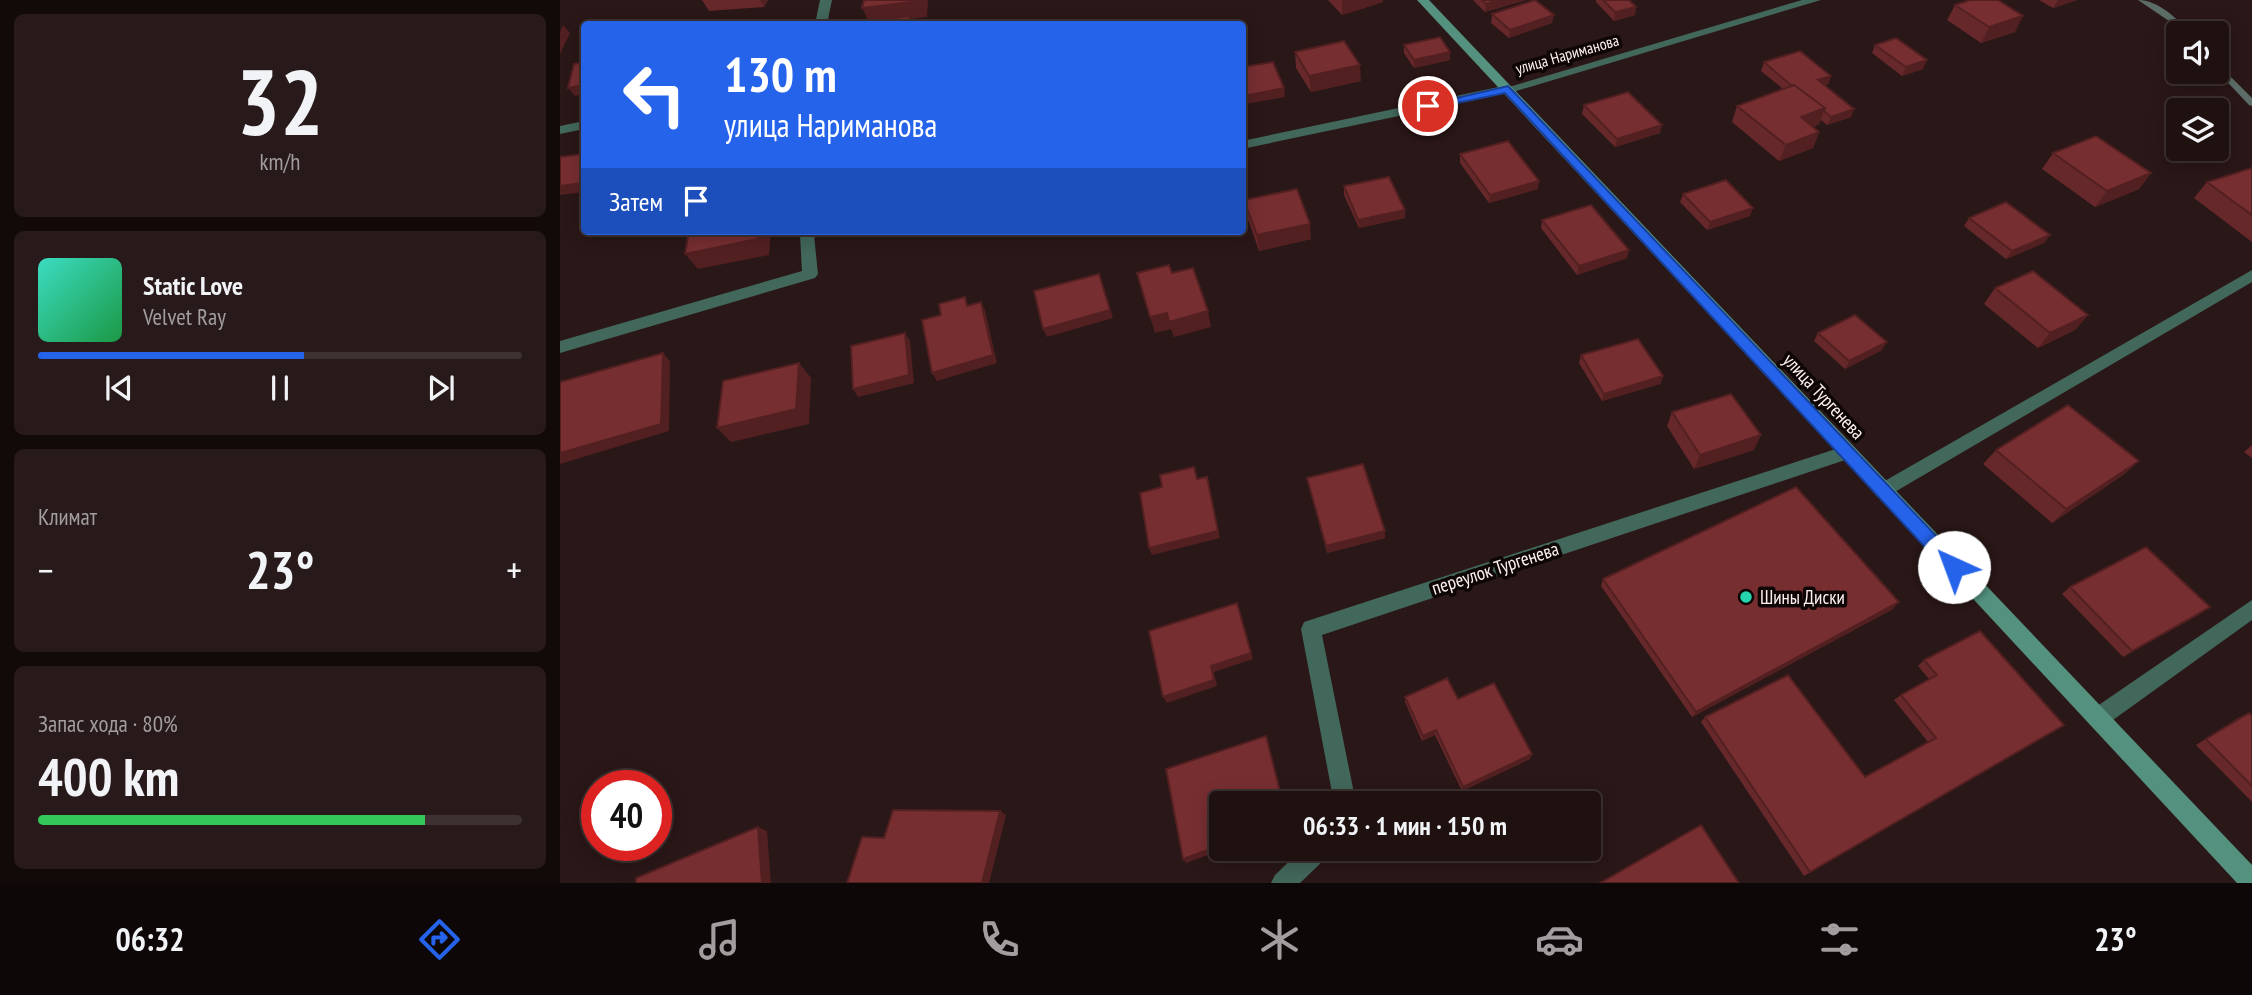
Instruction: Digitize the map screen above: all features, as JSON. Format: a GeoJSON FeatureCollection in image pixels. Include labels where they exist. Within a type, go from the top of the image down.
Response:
{"type":"FeatureCollection","features":[{"type":"Feature","properties":{"kind":"street"},"geometry":{"type":"LineString","coordinates":[[822,21],[825,0]]}},
{"type":"Feature","properties":{"kind":"street","name":"улица Тургенева"},"geometry":{"type":"LineString","coordinates":[[1423,0],[2252,882]]}},
{"type":"Feature","properties":{"kind":"street","name":"улица Нариманова"},"geometry":{"type":"LineString","coordinates":[[1246,144],[1508,89],[1815,0]]}},
{"type":"Feature","properties":{"kind":"street"},"geometry":{"type":"LineString","coordinates":[[560,130],[581,126]]}},
{"type":"Feature","properties":{"kind":"street"},"geometry":{"type":"LineString","coordinates":[[560,347],[810,274],[807,235]]}},
{"type":"Feature","properties":{"kind":"street"},"geometry":{"type":"LineString","coordinates":[[1882,491],[2252,275]]}},
{"type":"Feature","properties":{"kind":"street","name":"переулок Тургенева"},"geometry":{"type":"LineString","coordinates":[[1343,791],[1311,629],[1848,452]]}},
{"type":"Feature","properties":{"kind":"street"},"geometry":{"type":"LineString","coordinates":[[2098,718],[2252,609]]}},
{"type":"Feature","properties":{"kind":"street"},"geometry":{"type":"LineString","coordinates":[[1283,883],[1306,861]]}},
{"type":"Feature","properties":{"kind":"building"},"geometry":{"type":"Polygon","coordinates":[[[864,0],[920,0],[920,1],[862,8],[864,0]]]}},
{"type":"Feature","properties":{"kind":"building"},"geometry":{"type":"Polygon","coordinates":[[[1482,0],[1499,0],[1486,4],[1482,0]]]}},
{"type":"Feature","properties":{"kind":"building"},"geometry":{"type":"Polygon","coordinates":[[[1535,0],[1554,15],[1510,30],[1492,14],[1535,0]]]}},
{"type":"Feature","properties":{"kind":"building"},"geometry":{"type":"Polygon","coordinates":[[[1603,0],[1629,0],[1636,7],[1615,12],[1603,0]]]}},
{"type":"Feature","properties":{"kind":"building"},"geometry":{"type":"Polygon","coordinates":[[[1970,0],[1998,0],[2023,16],[1989,27],[1955,5],[1970,0]]]}},
{"type":"Feature","properties":{"kind":"building"},"geometry":{"type":"Polygon","coordinates":[[[910,16],[909,21],[873,21],[910,16]]]}},
{"type":"Feature","properties":{"kind":"building"},"geometry":{"type":"Polygon","coordinates":[[[1440,37],[1450,52],[1414,60],[1404,45],[1440,37]]]}},
{"type":"Feature","properties":{"kind":"building"},"geometry":{"type":"Polygon","coordinates":[[[1896,38],[1927,60],[1906,67],[1875,45],[1896,38]]]}},
{"type":"Feature","properties":{"kind":"building"},"geometry":{"type":"Polygon","coordinates":[[[1344,41],[1360,65],[1309,76],[1295,52],[1344,41]]]}},
{"type":"Feature","properties":{"kind":"building"},"geometry":{"type":"Polygon","coordinates":[[[1800,51],[1831,76],[1818,80],[1854,109],[1831,117],[1824,111],[1825,108],[1792,86],[1764,62],[1800,51]]]}},
{"type":"Feature","properties":{"kind":"building"},"geometry":{"type":"Polygon","coordinates":[[[1273,62],[1284,88],[1246,96],[1246,66],[1273,62]]]}},
{"type":"Feature","properties":{"kind":"building"},"geometry":{"type":"Polygon","coordinates":[[[581,63],[581,86],[568,88],[574,64],[581,63]]]}},
{"type":"Feature","properties":{"kind":"building"},"geometry":{"type":"Polygon","coordinates":[[[1794,85],[1825,108],[1801,117],[1819,132],[1786,145],[1737,106],[1794,85]]]}},
{"type":"Feature","properties":{"kind":"building"},"geometry":{"type":"Polygon","coordinates":[[[1628,92],[1662,125],[1617,139],[1584,105],[1628,92]]]}},
{"type":"Feature","properties":{"kind":"building"},"geometry":{"type":"Polygon","coordinates":[[[2096,136],[2151,173],[2107,191],[2053,153],[2096,136]]]}},
{"type":"Feature","properties":{"kind":"building"},"geometry":{"type":"Polygon","coordinates":[[[1508,141],[1539,181],[1490,195],[1460,154],[1508,141]]]}},
{"type":"Feature","properties":{"kind":"building"},"geometry":{"type":"Polygon","coordinates":[[[581,154],[581,183],[560,186],[560,157],[581,154]]]}},
{"type":"Feature","properties":{"kind":"building"},"geometry":{"type":"Polygon","coordinates":[[[2252,168],[2252,215],[2207,182],[2252,168]]]}},
{"type":"Feature","properties":{"kind":"building"},"geometry":{"type":"Polygon","coordinates":[[[1389,177],[1405,210],[1358,220],[1344,186],[1389,177]]]}},
{"type":"Feature","properties":{"kind":"building"},"geometry":{"type":"Polygon","coordinates":[[[1726,180],[1753,208],[1710,222],[1683,194],[1726,180]]]}},
{"type":"Feature","properties":{"kind":"building"},"geometry":{"type":"Polygon","coordinates":[[[1297,189],[1310,224],[1257,235],[1246,200],[1297,189]]]}},
{"type":"Feature","properties":{"kind":"building"},"geometry":{"type":"Polygon","coordinates":[[[2006,202],[2050,235],[2012,251],[1969,218],[2006,202]]]}},
{"type":"Feature","properties":{"kind":"building"},"geometry":{"type":"Polygon","coordinates":[[[1591,205],[1629,250],[1579,266],[1542,220],[1591,205]]]}},
{"type":"Feature","properties":{"kind":"building"},"geometry":{"type":"Polygon","coordinates":[[[688,235],[758,235],[757,239],[685,254],[688,235]]]}},
{"type":"Feature","properties":{"kind":"building"},"geometry":{"type":"Polygon","coordinates":[[[1169,265],[1172,273],[1193,268],[1208,311],[1169,322],[1167,313],[1150,317],[1137,273],[1169,265]]]}},
{"type":"Feature","properties":{"kind":"building"},"geometry":{"type":"Polygon","coordinates":[[[2033,271],[2088,315],[2050,333],[1995,288],[2033,271]]]}},
{"type":"Feature","properties":{"kind":"building"},"geometry":{"type":"Polygon","coordinates":[[[1099,274],[1110,310],[1043,329],[1034,291],[1099,274]]]}},
{"type":"Feature","properties":{"kind":"building"},"geometry":{"type":"Polygon","coordinates":[[[965,297],[967,306],[981,302],[993,355],[932,373],[922,320],[941,315],[939,304],[965,297]]]}},
{"type":"Feature","properties":{"kind":"building"},"geometry":{"type":"Polygon","coordinates":[[[1855,315],[1887,342],[1849,361],[1818,333],[1855,315]]]}},
{"type":"Feature","properties":{"kind":"building"},"geometry":{"type":"Polygon","coordinates":[[[905,333],[909,375],[853,389],[851,346],[905,333]]]}},
{"type":"Feature","properties":{"kind":"building"},"geometry":{"type":"Polygon","coordinates":[[[1638,339],[1663,376],[1604,394],[1581,355],[1638,339]]]}},
{"type":"Feature","properties":{"kind":"building"},"geometry":{"type":"Polygon","coordinates":[[[663,353],[661,424],[560,453],[560,382],[663,353]]]}},
{"type":"Feature","properties":{"kind":"building"},"geometry":{"type":"Polygon","coordinates":[[[799,363],[796,409],[717,428],[723,381],[799,363]]]}},
{"type":"Feature","properties":{"kind":"building"},"geometry":{"type":"Polygon","coordinates":[[[1731,394],[1761,435],[1700,455],[1672,412],[1731,394]]]}},
{"type":"Feature","properties":{"kind":"building"},"geometry":{"type":"Polygon","coordinates":[[[2068,405],[2139,461],[2066,509],[1996,450],[2068,405]]]}},
{"type":"Feature","properties":{"kind":"building"},"geometry":{"type":"Polygon","coordinates":[[[1363,464],[1385,531],[1326,546],[1307,478],[1363,464]]]}},
{"type":"Feature","properties":{"kind":"building"},"geometry":{"type":"Polygon","coordinates":[[[1194,467],[1197,479],[1207,477],[1218,531],[1149,548],[1140,493],[1162,487],[1160,475],[1194,467]]]}},
{"type":"Feature","properties":{"kind":"building","name":"Шины Диски"},"geometry":{"type":"Polygon","coordinates":[[[1796,487],[1899,602],[1696,712],[1603,579],[1796,487]]]}},
{"type":"Feature","properties":{"kind":"building"},"geometry":{"type":"Polygon","coordinates":[[[2146,547],[2210,607],[2132,651],[2070,587],[2146,547]]]}},
{"type":"Feature","properties":{"kind":"building"},"geometry":{"type":"Polygon","coordinates":[[[1237,603],[1251,653],[1211,666],[1214,680],[1163,697],[1149,631],[1237,603]]]}},
{"type":"Feature","properties":{"kind":"building"},"geometry":{"type":"Polygon","coordinates":[[[1980,631],[2064,725],[1810,872],[1705,717],[1788,675],[1865,777],[1936,738],[1901,695],[1937,675],[1924,660],[1980,631]]]}},
{"type":"Feature","properties":{"kind":"building"},"geometry":{"type":"Polygon","coordinates":[[[1447,678],[1458,699],[1494,683],[1532,754],[1463,787],[1436,730],[1423,736],[1405,697],[1447,678]]]}},
{"type":"Feature","properties":{"kind":"building"},"geometry":{"type":"Polygon","coordinates":[[[2249,713],[2252,716],[2252,786],[2206,739],[2249,713]]]}},
{"type":"Feature","properties":{"kind":"building"},"geometry":{"type":"Polygon","coordinates":[[[1266,736],[1280,791],[1209,791],[1209,850],[1183,859],[1166,769],[1266,736]]]}},
{"type":"Feature","properties":{"kind":"building"},"geometry":{"type":"Polygon","coordinates":[[[893,810],[1000,811],[982,883],[847,883],[862,837],[884,838],[893,810]]]}},
{"type":"Feature","properties":{"kind":"building"},"geometry":{"type":"Polygon","coordinates":[[[1701,825],[1739,883],[1600,883],[1701,825]]]}},
{"type":"Feature","properties":{"kind":"building"},"geometry":{"type":"Polygon","coordinates":[[[758,827],[762,883],[636,883],[636,878],[758,827]]]}},
{"type":"Feature","properties":{"kind":"waterway"},"geometry":{"type":"LineString","coordinates":[[2142,0],[2174,21]]}},
{"type":"Feature","properties":{"kind":"waterway"},"geometry":{"type":"LineString","coordinates":[[2229,79],[2252,103]]}},
{"type":"Feature","properties":{"kind":"place","name":"Шины Диски"},"geometry":{"type":"Point","coordinates":[1746,597]}},
{"type":"Feature","properties":{"kind":"route"},"geometry":{"type":"LineString","coordinates":[[1428,106],[1508,89],[1954,567]]}}]}
